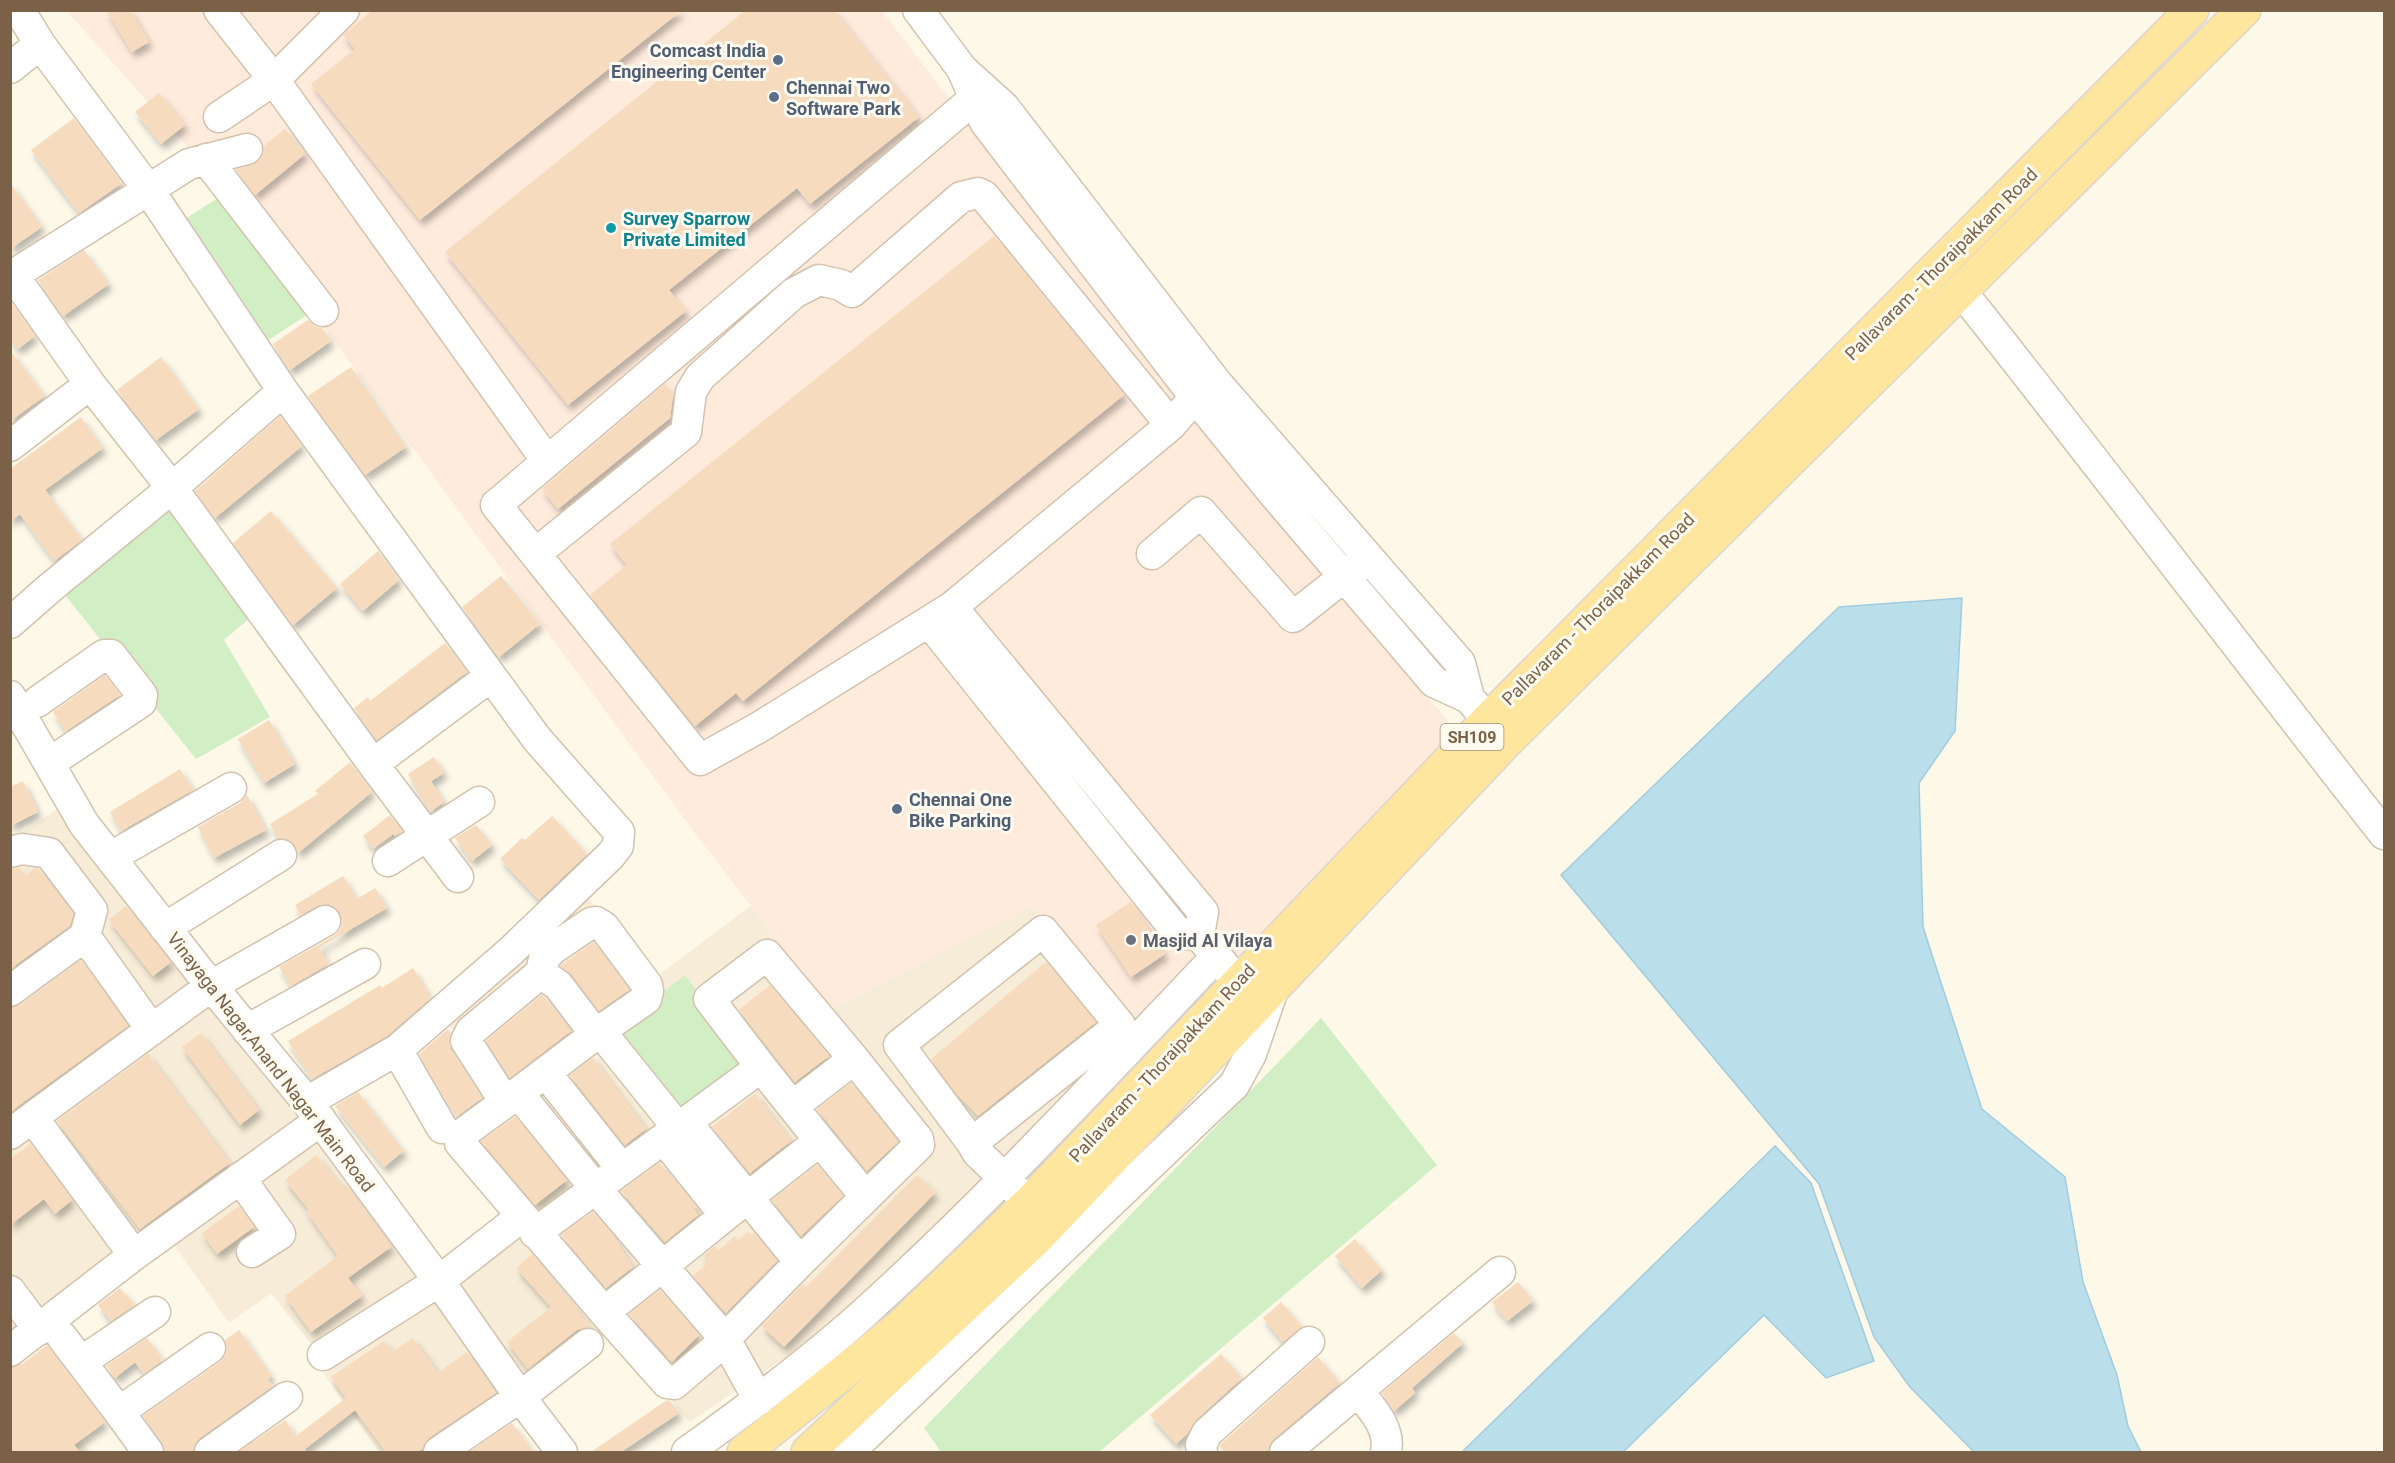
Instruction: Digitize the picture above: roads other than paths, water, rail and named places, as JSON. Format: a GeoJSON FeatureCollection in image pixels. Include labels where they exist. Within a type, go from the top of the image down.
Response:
{"type":"FeatureCollection","features":[{"type":"Feature","properties":{"kind":"main road","name":"Pallavaram - Thoraipakkam Road"},"geometry":{"type":"LineString","coordinates":[[744,1452],[900,1327],[1029,1203],[1488,720],[2192,10]]}},
{"type":"Feature","properties":{"kind":"main road","name":"Pallavaram - Thoraipakkam Road"},"geometry":{"type":"LineString","coordinates":[[808,1452],[1037,1238],[1274,987],[1488,720],[2244,10]]}},
{"type":"Feature","properties":{"kind":"street"},"geometry":{"type":"LineString","coordinates":[[10,1351],[51,1333],[134,1254],[240,1178],[314,1111],[397,1050],[512,951],[610,856],[618,846],[619,832],[537,739],[490,676],[284,391],[148,189],[40,44],[19,10]]}},
{"type":"Feature","properties":{"kind":"street"},"geometry":{"type":"LineString","coordinates":[[219,10],[274,80],[547,461]]}},
{"type":"Feature","properties":{"kind":"street"},"geometry":{"type":"LineString","coordinates":[[219,117],[274,80],[344,10]]}},
{"type":"Feature","properties":{"kind":"street"},"geometry":{"type":"LineString","coordinates":[[918,10],[962,69],[1004,107],[1205,390],[1255,471],[1434,682],[1488,720]]}},
{"type":"Feature","properties":{"kind":"street"},"geometry":{"type":"LineString","coordinates":[[10,68],[40,44]]}},
{"type":"Feature","properties":{"kind":"street"},"geometry":{"type":"LineString","coordinates":[[962,69],[985,122],[1205,390],[1278,453],[1460,663],[1488,720]]}},
{"type":"Feature","properties":{"kind":"street"},"geometry":{"type":"LineString","coordinates":[[975,98],[496,505],[700,760],[758,728],[940,614],[1171,425],[1205,390]]}},
{"type":"Feature","properties":{"kind":"street"},"geometry":{"type":"LineString","coordinates":[[247,149],[189,164],[12,276],[458,877]]}},
{"type":"Feature","properties":{"kind":"street"},"geometry":{"type":"LineString","coordinates":[[206,159],[323,311]]}},
{"type":"Feature","properties":{"kind":"street"},"geometry":{"type":"LineString","coordinates":[[535,554],[686,432],[691,392],[700,377],[794,293],[819,280],[841,285],[852,292],[961,196],[978,193],[984,196],[1171,425]]}},
{"type":"Feature","properties":{"kind":"street"},"geometry":{"type":"LineString","coordinates":[[1973,306],[2084,446],[2256,672],[2385,834]]}},
{"type":"Feature","properties":{"kind":"street"},"geometry":{"type":"LineString","coordinates":[[10,446],[90,384]]}},
{"type":"Feature","properties":{"kind":"street"},"geometry":{"type":"LineString","coordinates":[[10,623],[284,391]]}},
{"type":"Feature","properties":{"kind":"street"},"geometry":{"type":"LineString","coordinates":[[1255,471],[1278,453]]}},
{"type":"Feature","properties":{"kind":"street"},"geometry":{"type":"LineString","coordinates":[[1152,554],[1201,512],[1293,617],[1368,557]]}},
{"type":"Feature","properties":{"kind":"street"},"geometry":{"type":"LineString","coordinates":[[940,614],[1178,933],[1208,946],[1237,982]]}},
{"type":"Feature","properties":{"kind":"street"},"geometry":{"type":"LineString","coordinates":[[22,704],[108,654],[142,695],[141,702],[58,757]]}},
{"type":"Feature","properties":{"kind":"street"},"geometry":{"type":"LineString","coordinates":[[373,764],[490,676]]}},
{"type":"Feature","properties":{"kind":"street","name":"Vinayaga Nagar,Anand Nagar Main Road"},"geometry":{"type":"LineString","coordinates":[[22,704],[58,757],[84,824],[211,986],[314,1111],[439,1281],[519,1397],[562,1452]]}},
{"type":"Feature","properties":{"kind":"street"},"geometry":{"type":"LineString","coordinates":[[111,856],[231,788]]}},
{"type":"Feature","properties":{"kind":"street"},"geometry":{"type":"LineString","coordinates":[[388,861],[479,802]]}},
{"type":"Feature","properties":{"kind":"street"},"geometry":{"type":"LineString","coordinates":[[10,852],[22,849],[50,853],[92,910],[85,936],[10,991]]}},
{"type":"Feature","properties":{"kind":"street"},"geometry":{"type":"LineString","coordinates":[[165,928],[281,855]]}},
{"type":"Feature","properties":{"kind":"street"},"geometry":{"type":"LineString","coordinates":[[134,1254],[22,1126],[211,986],[325,921]]}},
{"type":"Feature","properties":{"kind":"street"},"geometry":{"type":"LineString","coordinates":[[540,977],[544,959],[551,950],[591,922],[596,922],[604,927],[647,985],[648,991],[646,999],[462,1134],[460,1143],[524,1224],[670,1385],[720,1345],[800,1262],[919,1145],[918,1139],[854,1059],[767,956],[709,999],[820,1142],[866,1197]]}},
{"type":"Feature","properties":{"kind":"street"},"geometry":{"type":"LineString","coordinates":[[972,1143],[1120,1025],[1042,930],[899,1045],[977,1152],[1029,1203]]}},
{"type":"Feature","properties":{"kind":"street"},"geometry":{"type":"LineString","coordinates":[[85,936],[152,1030]]}},
{"type":"Feature","properties":{"kind":"street"},"geometry":{"type":"LineString","coordinates":[[687,1452],[754,1404],[861,1315],[1005,1179],[1208,946]]}},
{"type":"Feature","properties":{"kind":"street"},"geometry":{"type":"LineString","coordinates":[[247,1030],[365,964]]}},
{"type":"Feature","properties":{"kind":"street"},"geometry":{"type":"LineString","coordinates":[[754,1404],[720,1345],[664,1266],[471,1051],[466,1041],[471,1031],[536,977],[546,977],[558,985],[735,1206],[800,1262]]}},
{"type":"Feature","properties":{"kind":"street"},"geometry":{"type":"LineString","coordinates":[[849,1452],[1234,1084],[1251,1054],[1274,987]]}},
{"type":"Feature","properties":{"kind":"street"},"geometry":{"type":"LineString","coordinates":[[397,1050],[442,1128]]}},
{"type":"Feature","properties":{"kind":"street"},"geometry":{"type":"LineString","coordinates":[[793,1106],[854,1059]]}},
{"type":"Feature","properties":{"kind":"street"},"geometry":{"type":"LineString","coordinates":[[323,1355],[524,1224],[596,1189],[761,1067]]}},
{"type":"Feature","properties":{"kind":"street"},"geometry":{"type":"LineString","coordinates":[[546,1073],[622,1169]]}},
{"type":"Feature","properties":{"kind":"street"},"geometry":{"type":"LineString","coordinates":[[604,1312],[664,1266],[735,1206],[820,1142]]}},
{"type":"Feature","properties":{"kind":"street"},"geometry":{"type":"LineString","coordinates":[[240,1178],[280,1234],[252,1252]]}},
{"type":"Feature","properties":{"kind":"street"},"geometry":{"type":"LineString","coordinates":[[1285,1452],[1500,1272]]}},
{"type":"Feature","properties":{"kind":"street"},"geometry":{"type":"LineString","coordinates":[[10,1291],[81,1362],[148,1452]]}},
{"type":"Feature","properties":{"kind":"street"},"geometry":{"type":"LineString","coordinates":[[81,1362],[154,1312]]}},
{"type":"Feature","properties":{"kind":"street"},"geometry":{"type":"LineString","coordinates":[[1202,1452],[1201,1445],[1207,1433],[1309,1342]]}},
{"type":"Feature","properties":{"kind":"street"},"geometry":{"type":"LineString","coordinates":[[439,1452],[519,1397],[588,1344]]}},
{"type":"Feature","properties":{"kind":"street"},"geometry":{"type":"LineString","coordinates":[[119,1412],[210,1348]]}},
{"type":"Feature","properties":{"kind":"street"},"geometry":{"type":"LineString","coordinates":[[1358,1391],[1385,1428],[1388,1443],[1386,1452]]}},
{"type":"Feature","properties":{"kind":"street"},"geometry":{"type":"LineString","coordinates":[[210,1452],[287,1396]]}},
{"type":"Feature","properties":{"kind":"water"},"geometry":{"type":"Polygon","coordinates":[[[1962,598],[1955,731],[1919,783],[1923,927],[1982,1109],[2065,1177],[2083,1282],[2117,1375],[2128,1426],[2141,1452],[1974,1452],[1909,1386],[1874,1337],[1819,1184],[1561,875],[1839,607],[1962,598]]]}},
{"type":"Feature","properties":{"kind":"water"},"geometry":{"type":"Polygon","coordinates":[[[1775,1146],[1811,1183],[1874,1361],[1826,1378],[1764,1315],[1623,1452],[1462,1452],[1775,1146]]]}},
{"type":"Feature","properties":{"kind":"place","name":"Comcast India Engineering Center"},"geometry":{"type":"Point","coordinates":[778,60]}},
{"type":"Feature","properties":{"kind":"place","name":"Chennai Two Software Park"},"geometry":{"type":"Point","coordinates":[774,97]}},
{"type":"Feature","properties":{"kind":"place","name":"Survey Sparrow Private Limited"},"geometry":{"type":"Point","coordinates":[611,228]}},
{"type":"Feature","properties":{"kind":"place","name":"Chennai One Bike Parking"},"geometry":{"type":"Point","coordinates":[897,809]}},
{"type":"Feature","properties":{"kind":"place","name":"Masjid Al Vilaya"},"geometry":{"type":"Point","coordinates":[1131,940]}}]}
